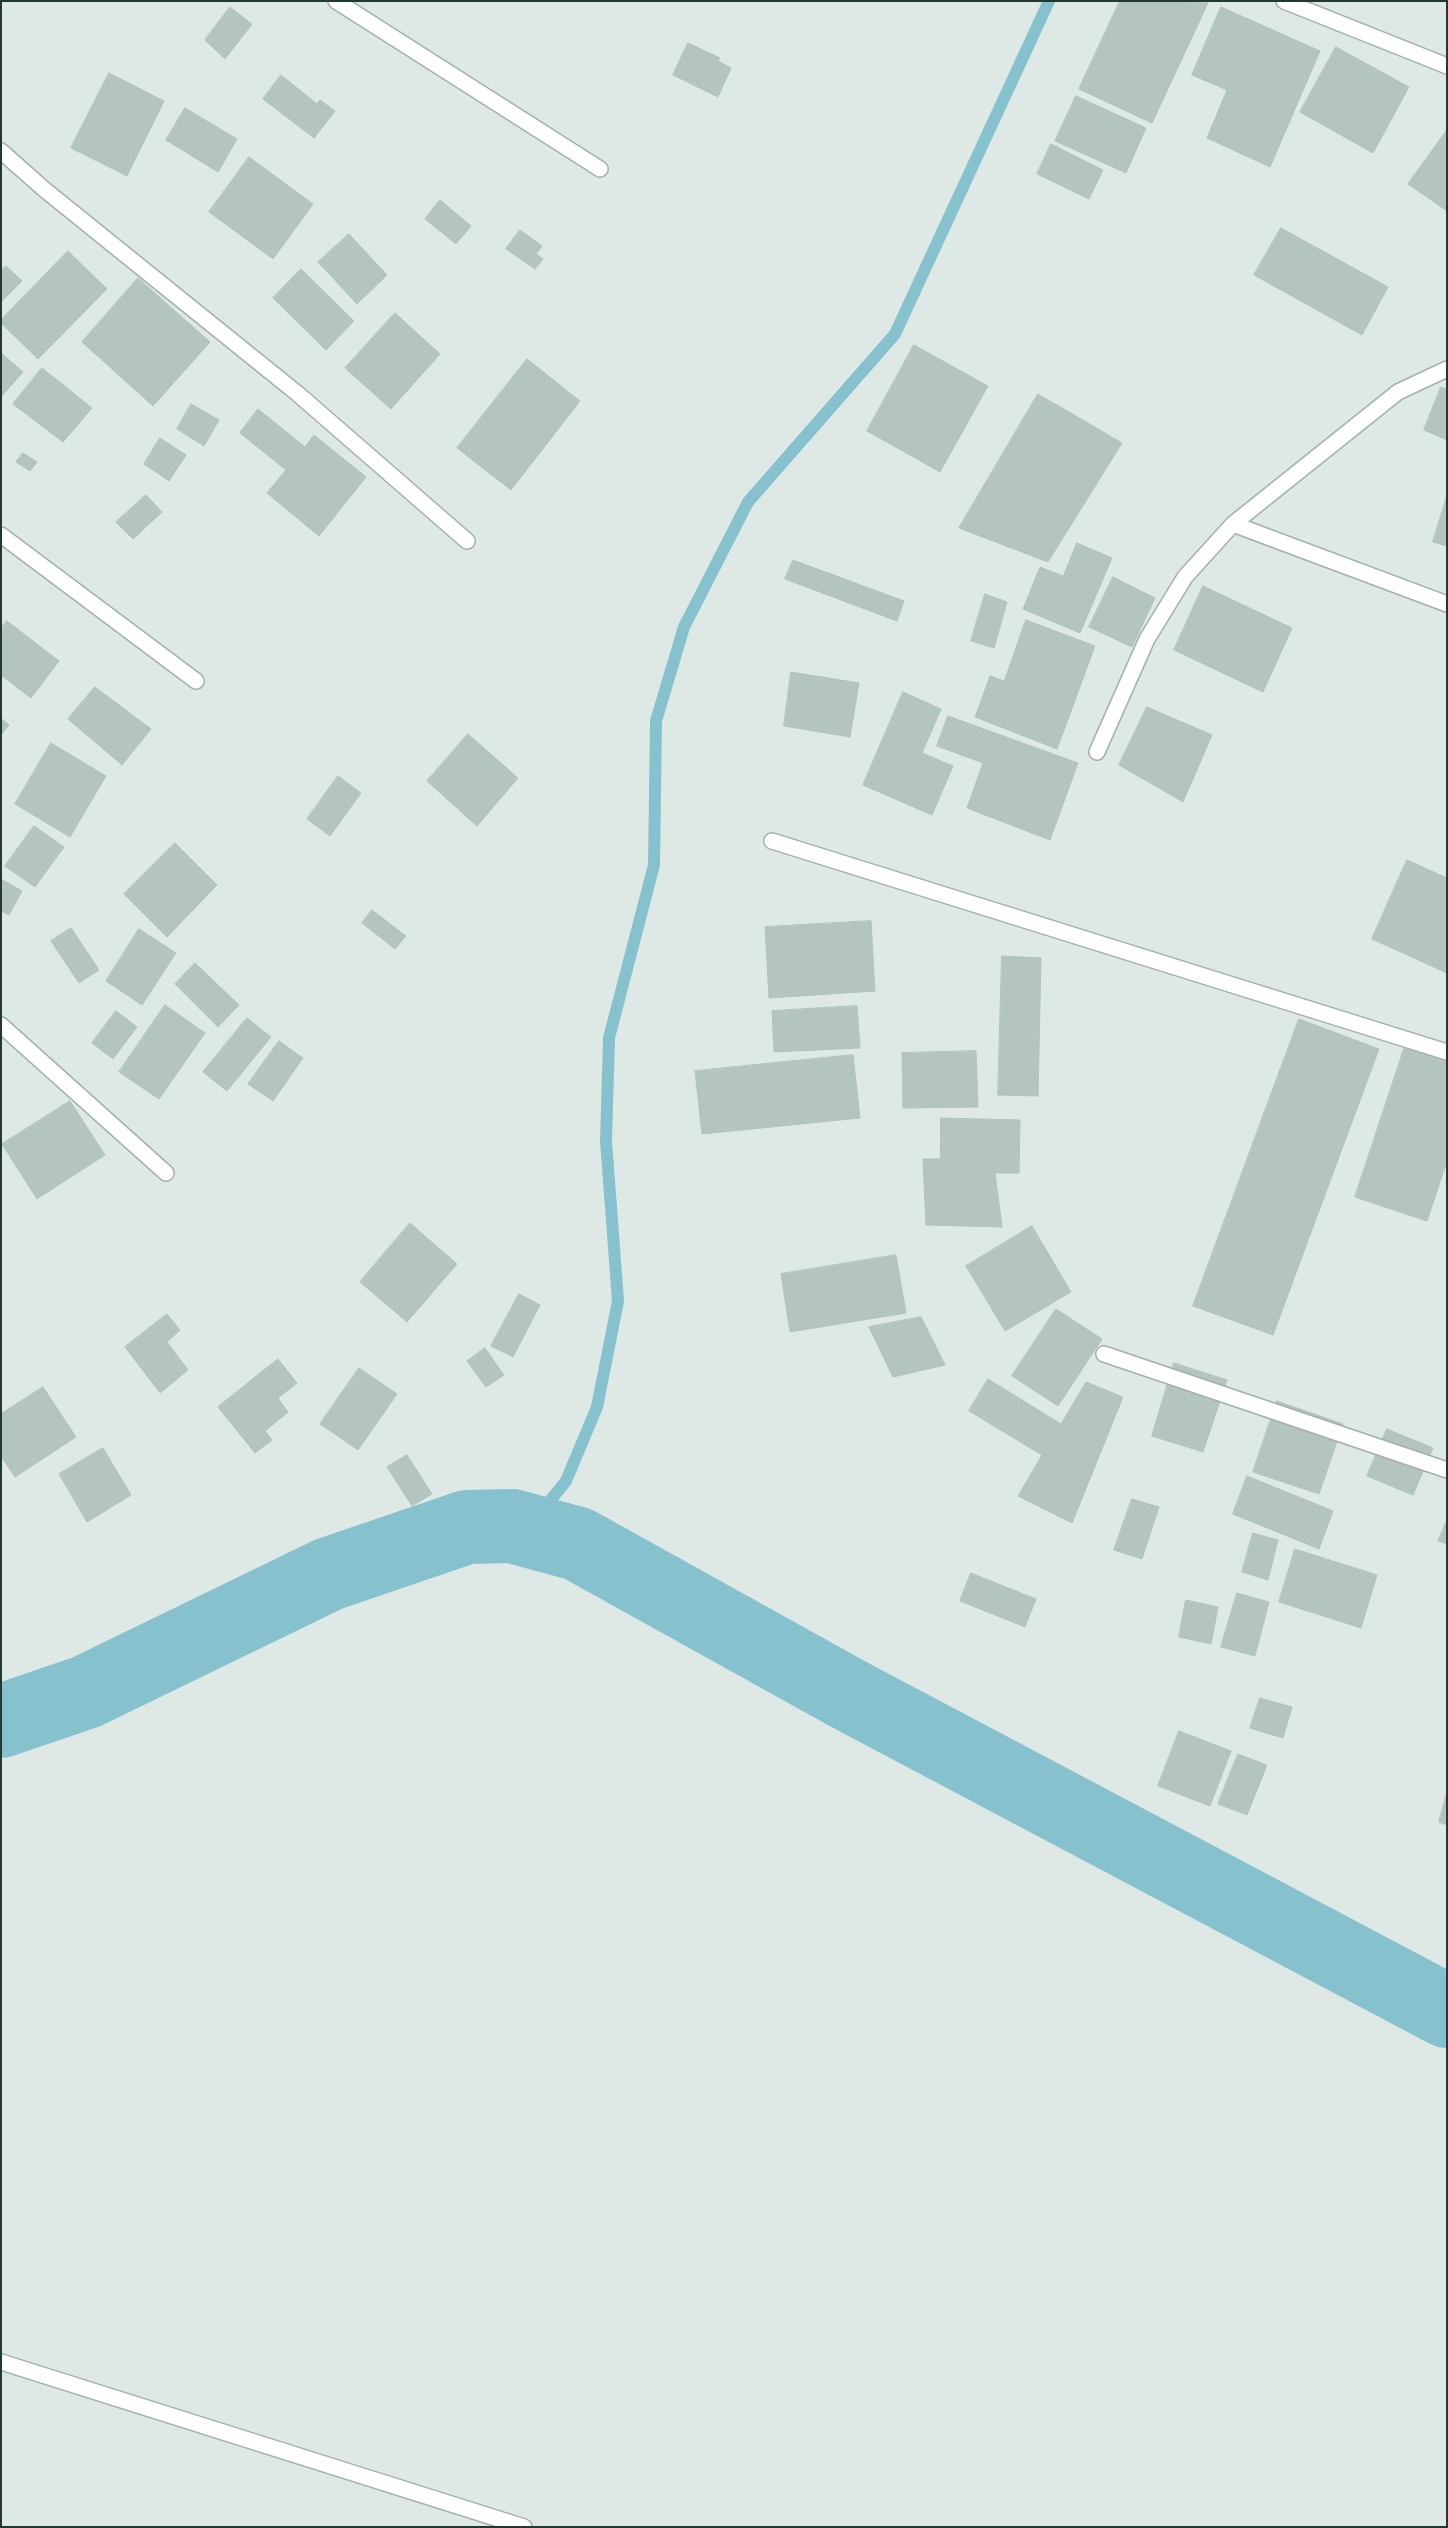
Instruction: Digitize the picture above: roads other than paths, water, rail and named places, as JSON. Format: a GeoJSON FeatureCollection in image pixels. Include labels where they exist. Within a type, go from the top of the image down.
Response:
{"type":"FeatureCollection","features":[{"type":"Feature","properties":{"kind":"street"},"geometry":{"type":"LineString","coordinates":[[336,1],[600,169]]}},
{"type":"Feature","properties":{"kind":"street"},"geometry":{"type":"LineString","coordinates":[[1284,1],[1447,66]]}},
{"type":"Feature","properties":{"kind":"street"},"geometry":{"type":"LineString","coordinates":[[1,151],[45,190],[298,394],[467,541]]}},
{"type":"Feature","properties":{"kind":"street"},"geometry":{"type":"LineString","coordinates":[[1097,752],[1148,639],[1185,577],[1233,524],[1398,392],[1447,369]]}},
{"type":"Feature","properties":{"kind":"street"},"geometry":{"type":"LineString","coordinates":[[1233,524],[1447,604]]}},
{"type":"Feature","properties":{"kind":"street"},"geometry":{"type":"LineString","coordinates":[[1,535],[196,681]]}},
{"type":"Feature","properties":{"kind":"street"},"geometry":{"type":"LineString","coordinates":[[772,841],[1447,1052]]}},
{"type":"Feature","properties":{"kind":"street"},"geometry":{"type":"LineString","coordinates":[[1,1025],[166,1173]]}},
{"type":"Feature","properties":{"kind":"street"},"geometry":{"type":"LineString","coordinates":[[1104,1354],[1447,1470]]}},
{"type":"Feature","properties":{"kind":"street"},"geometry":{"type":"LineString","coordinates":[[1,2362],[524,2527]]}},
{"type":"Feature","properties":{"kind":"waterway"},"geometry":{"type":"LineString","coordinates":[[527,1529],[566,1481],[597,1407],[618,1301],[606,1141],[609,1038],[654,865],[656,721],[684,627],[748,502],[895,334],[1049,1]]}},
{"type":"Feature","properties":{"kind":"waterway"},"geometry":{"type":"LineString","coordinates":[[1,1721],[86,1692],[329,1574],[467,1527],[512,1526],[578,1544],[848,1694],[1447,2011]]}}]}
